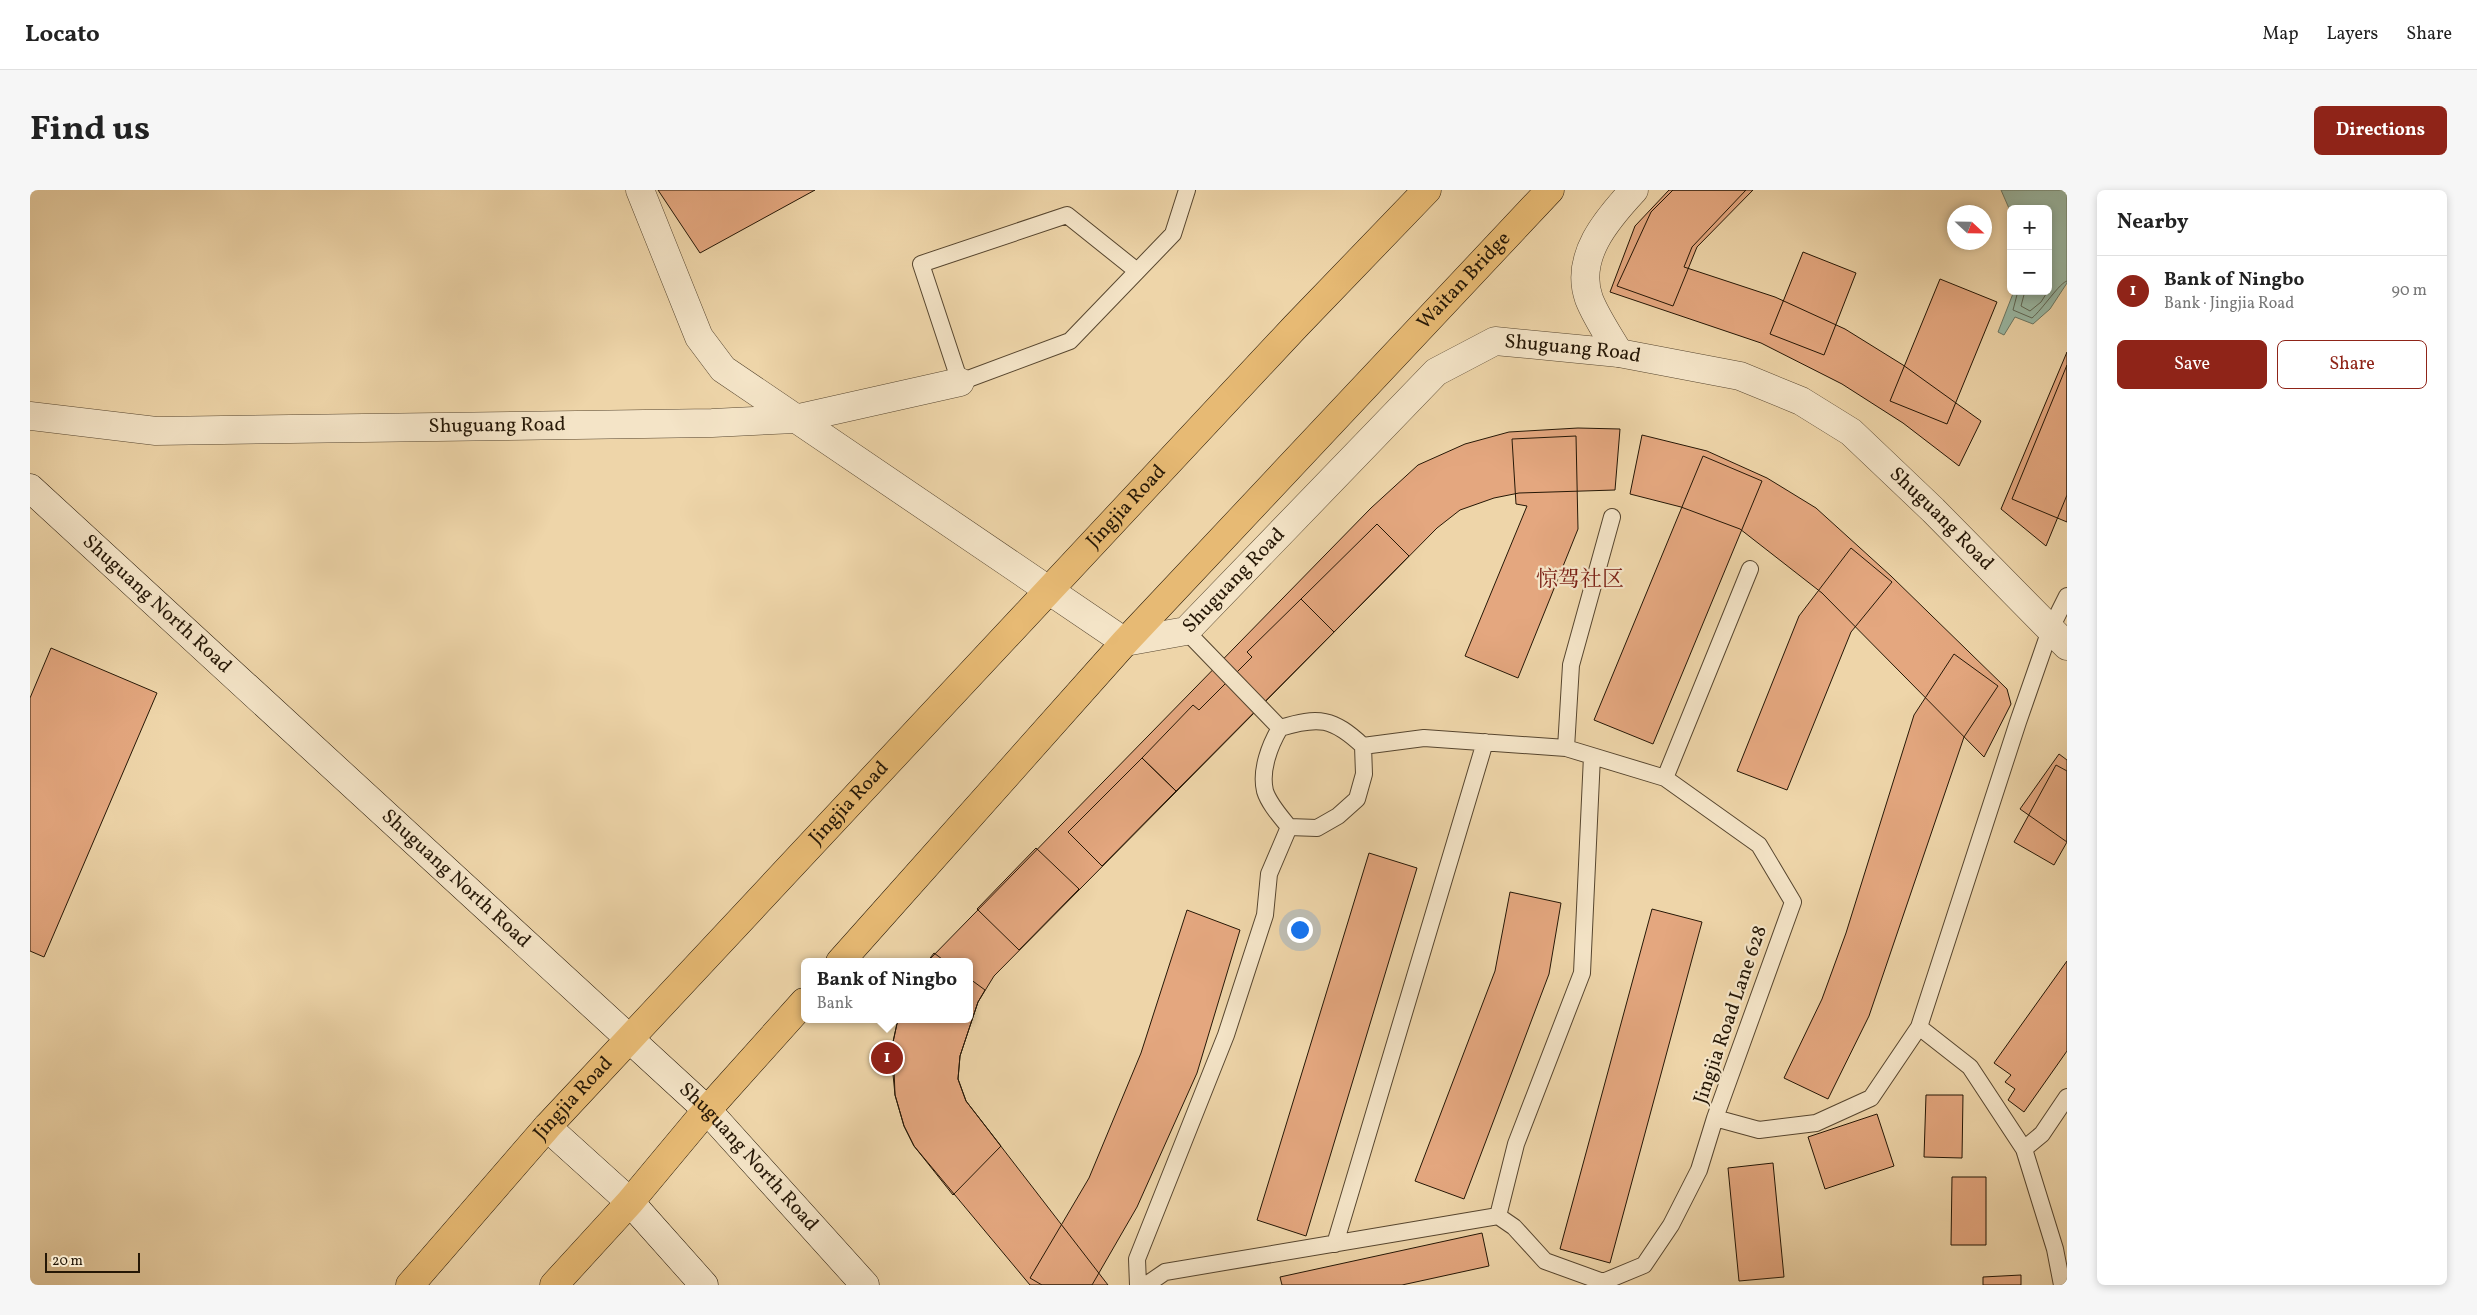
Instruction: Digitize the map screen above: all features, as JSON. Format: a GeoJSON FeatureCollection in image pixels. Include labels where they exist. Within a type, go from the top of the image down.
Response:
{"type":"FeatureCollection","features":[{"type":"Feature","properties":{"kind":"main road","name":"Jingjia Road"},"geometry":{"type":"LineString","coordinates":[[410,1285],[547,1127],[1295,326],[1427,190]]}},
{"type":"Feature","properties":{"kind":"main road","name":"Waitan Bridge"},"geometry":{"type":"LineString","coordinates":[[1125,642],[1550,190]]}},
{"type":"Feature","properties":{"kind":"main road"},"geometry":{"type":"LineString","coordinates":[[844,958],[1125,642]]}},
{"type":"Feature","properties":{"kind":"main road"},"geometry":{"type":"LineString","coordinates":[[554,1285],[630,1202],[707,1110],[801,1005]]}},
{"type":"Feature","properties":{"kind":"street"},"geometry":{"type":"LineString","coordinates":[[640,190],[699,337],[723,369],[1050,589],[1125,642]]}},
{"type":"Feature","properties":{"kind":"street"},"geometry":{"type":"LineString","coordinates":[[1619,353],[1589,298],[1584,266],[1597,235],[1634,190]]}},
{"type":"Feature","properties":{"kind":"street","name":"Shuguang Road"},"geometry":{"type":"LineString","coordinates":[[1125,642],[1186,630],[1436,372],[1495,341],[1619,353],[1740,376],[1801,401],[1852,432],[1933,510],[2059,638]]}},
{"type":"Feature","properties":{"kind":"street","name":"Shuguang Road"},"geometry":{"type":"LineString","coordinates":[[30,416],[156,431],[712,423],[795,419],[960,382]]}},
{"type":"Feature","properties":{"kind":"street","name":"Shuguang North Road"},"geometry":{"type":"LineString","coordinates":[[30,488],[707,1110],[865,1285]]}},
{"type":"Feature","properties":{"kind":"street"},"geometry":{"type":"LineString","coordinates":[[547,1127],[630,1202],[704,1285]]}},
{"type":"Feature","properties":{"kind":"lane"},"geometry":{"type":"LineString","coordinates":[[1137,271],[1067,215],[921,264],[960,382],[1070,340],[1173,234],[1187,190]]}},
{"type":"Feature","properties":{"kind":"lane"},"geometry":{"type":"LineString","coordinates":[[1566,748],[1571,665],[1612,517]]}},
{"type":"Feature","properties":{"kind":"lane"},"geometry":{"type":"LineString","coordinates":[[1665,778],[1750,569]]}},
{"type":"Feature","properties":{"kind":"lane","name":"Jingjia Road Lane 628"},"geometry":{"type":"LineString","coordinates":[[1363,746],[1424,738],[1566,748],[1665,778],[1759,845],[1792,902],[1715,1118],[1759,1130],[1816,1123],[1872,1098],[1919,1027],[2059,638],[2067,596]]}},
{"type":"Feature","properties":{"kind":"lane"},"geometry":{"type":"LineString","coordinates":[[1186,630],[1280,728]]}},
{"type":"Feature","properties":{"kind":"lane"},"geometry":{"type":"LineString","coordinates":[[1320,720],[1344,728],[1363,746],[1364,774],[1357,799],[1338,816],[1317,828],[1289,827],[1265,791],[1266,766],[1271,744],[1280,728],[1320,720]]}},
{"type":"Feature","properties":{"kind":"lane"},"geometry":{"type":"LineString","coordinates":[[1335,1244],[1485,742]]}},
{"type":"Feature","properties":{"kind":"lane"},"geometry":{"type":"LineString","coordinates":[[1498,1216],[1516,1144],[1582,973],[1592,756]]}},
{"type":"Feature","properties":{"kind":"lane"},"geometry":{"type":"LineString","coordinates":[[1138,1285],[1136,1259],[1226,1035],[1265,915],[1269,874],[1289,827]]}},
{"type":"Feature","properties":{"kind":"lane"},"geometry":{"type":"LineString","coordinates":[[1919,1027],[1970,1067],[2024,1149],[2055,1249],[2062,1285]]}},
{"type":"Feature","properties":{"kind":"lane"},"geometry":{"type":"LineString","coordinates":[[2024,1149],[2042,1134],[2067,1097]]}},
{"type":"Feature","properties":{"kind":"lane"},"geometry":{"type":"LineString","coordinates":[[1146,1285],[1165,1272],[1498,1216],[1514,1227],[1545,1261],[1603,1282],[1644,1265],[1671,1224],[1699,1170],[1715,1118]]}},
{"type":"Feature","properties":{"kind":"water"},"geometry":{"type":"Polygon","coordinates":[[[2001,190],[2067,190],[2067,283],[2050,309],[2033,324],[2015,317],[2004,335],[1998,332],[2012,295],[2052,295],[2052,205],[2008,205],[2001,190]]]}},
{"type":"Feature","properties":{"kind":"building"},"geometry":{"type":"Polygon","coordinates":[[[658,190],[815,190],[700,253],[658,190]]]}},
{"type":"Feature","properties":{"kind":"building"},"geometry":{"type":"Polygon","coordinates":[[[1669,190],[1746,190],[1692,247],[1684,267],[1775,297],[1845,329],[1903,365],[1981,421],[1959,466],[1903,423],[1842,384],[1761,343],[1610,292],[1635,226],[1669,190]]]}},
{"type":"Feature","properties":{"kind":"building"},"geometry":{"type":"Polygon","coordinates":[[[1673,190],[1753,190],[1697,247],[1673,306],[1617,286],[1651,212],[1673,190]]]}},
{"type":"Feature","properties":{"kind":"building"},"geometry":{"type":"Polygon","coordinates":[[[1803,252],[1856,273],[1824,355],[1770,334],[1803,252]]]}},
{"type":"Feature","properties":{"kind":"building"},"geometry":{"type":"Polygon","coordinates":[[[1940,279],[1997,302],[1947,424],[1890,401],[1940,279]]]}},
{"type":"Feature","properties":{"kind":"building"},"geometry":{"type":"Polygon","coordinates":[[[2067,352],[2067,495],[2046,546],[2001,509],[2067,352]]]}},
{"type":"Feature","properties":{"kind":"building"},"geometry":{"type":"Polygon","coordinates":[[[2067,365],[2067,522],[2012,499],[2067,365]]]}},
{"type":"Feature","properties":{"kind":"building"},"geometry":{"type":"Polygon","coordinates":[[[1578,428],[1620,429],[1615,490],[1519,493],[1494,498],[1460,510],[1437,528],[994,976],[978,1002],[973,1017],[973,958],[931,958],[1371,508],[1418,465],[1465,444],[1509,432],[1578,428]]]}},
{"type":"Feature","properties":{"kind":"building"},"geometry":{"type":"Polygon","coordinates":[[[1642,435],[1707,451],[1767,478],[1816,508],[1891,576],[2007,689],[2011,704],[1984,757],[1822,593],[1740,529],[1681,507],[1630,494],[1642,435]]]}},
{"type":"Feature","properties":{"kind":"building"},"geometry":{"type":"Polygon","coordinates":[[[1576,436],[1578,529],[1518,678],[1465,656],[1527,506],[1516,504],[1512,439],[1576,436]]]}},
{"type":"Feature","properties":{"kind":"building"},"geometry":{"type":"Polygon","coordinates":[[[1703,456],[1762,481],[1653,744],[1594,720],[1703,456]]]}},
{"type":"Feature","properties":{"kind":"building"},"geometry":{"type":"Polygon","coordinates":[[[1377,524],[1409,556],[1334,632],[1301,599],[1377,524]]]}},
{"type":"Feature","properties":{"kind":"building"},"geometry":{"type":"Polygon","coordinates":[[[1851,548],[1892,582],[1851,632],[1787,790],[1737,771],[1799,616],[1851,548]]]}},
{"type":"Feature","properties":{"kind":"building"},"geometry":{"type":"Polygon","coordinates":[[[1301,599],[1334,632],[1176,791],[1142,758],[1193,705],[1199,710],[1252,657],[1247,652],[1301,599]]]}},
{"type":"Feature","properties":{"kind":"building"},"geometry":{"type":"Polygon","coordinates":[[[51,648],[157,693],[44,957],[30,951],[30,698],[51,648]]]}},
{"type":"Feature","properties":{"kind":"building"},"geometry":{"type":"Polygon","coordinates":[[[1954,654],[1998,686],[1964,737],[1869,1016],[1828,1099],[1784,1078],[1822,999],[1846,933],[1914,715],[1954,654]]]}},
{"type":"Feature","properties":{"kind":"building"},"geometry":{"type":"Polygon","coordinates":[[[2059,754],[2067,760],[2067,842],[2020,809],[2059,754]]]}},
{"type":"Feature","properties":{"kind":"building"},"geometry":{"type":"Polygon","coordinates":[[[1142,758],[1176,791],[1102,866],[1068,832],[1142,758]]]}},
{"type":"Feature","properties":{"kind":"building"},"geometry":{"type":"Polygon","coordinates":[[[2056,765],[2067,771],[2067,842],[2054,865],[2014,842],[2056,765]]]}},
{"type":"Feature","properties":{"kind":"building"},"geometry":{"type":"Polygon","coordinates":[[[1036,848],[1079,889],[1019,950],[977,909],[1036,848]]]}},
{"type":"Feature","properties":{"kind":"building"},"geometry":{"type":"Polygon","coordinates":[[[1369,853],[1417,868],[1306,1236],[1257,1220],[1369,853]]]}},
{"type":"Feature","properties":{"kind":"building"},"geometry":{"type":"Polygon","coordinates":[[[1510,892],[1561,903],[1549,974],[1464,1199],[1415,1181],[1495,971],[1510,892]]]}},
{"type":"Feature","properties":{"kind":"building"},"geometry":{"type":"Polygon","coordinates":[[[1652,909],[1702,922],[1610,1263],[1560,1249],[1652,909]]]}},
{"type":"Feature","properties":{"kind":"building"},"geometry":{"type":"Polygon","coordinates":[[[1187,910],[1240,930],[1197,1073],[1137,1207],[1092,1285],[1042,1285],[1030,1278],[1089,1178],[1141,1053],[1187,910]]]}},
{"type":"Feature","properties":{"kind":"building"},"geometry":{"type":"Polygon","coordinates":[[[934,953],[941,958],[930,958],[934,953]]]}},
{"type":"Feature","properties":{"kind":"building"},"geometry":{"type":"Polygon","coordinates":[[[2067,961],[2067,1051],[2024,1112],[2008,1100],[2015,1089],[2005,1082],[2011,1075],[1994,1063],[2067,961]]]}},
{"type":"Feature","properties":{"kind":"building"},"geometry":{"type":"Polygon","coordinates":[[[973,981],[985,990],[978,1002],[973,1017],[973,981]]]}},
{"type":"Feature","properties":{"kind":"building"},"geometry":{"type":"Polygon","coordinates":[[[897,1023],[971,1023],[960,1056],[958,1079],[966,1101],[1108,1285],[1030,1285],[914,1146],[904,1126],[895,1095],[892,1064],[893,1042],[897,1023]]]}},
{"type":"Feature","properties":{"kind":"building"},"geometry":{"type":"Polygon","coordinates":[[[897,1023],[971,1023],[960,1056],[958,1079],[966,1101],[1001,1146],[953,1195],[914,1146],[904,1126],[895,1095],[893,1042],[897,1023]]]}},
{"type":"Feature","properties":{"kind":"building"},"geometry":{"type":"Polygon","coordinates":[[[1926,1095],[1963,1095],[1962,1158],[1924,1157],[1926,1095]]]}},
{"type":"Feature","properties":{"kind":"building"},"geometry":{"type":"Polygon","coordinates":[[[1877,1114],[1894,1166],[1825,1189],[1808,1137],[1877,1114]]]}},
{"type":"Feature","properties":{"kind":"building"},"geometry":{"type":"Polygon","coordinates":[[[1773,1163],[1784,1277],[1739,1281],[1728,1168],[1773,1163]]]}},
{"type":"Feature","properties":{"kind":"building"},"geometry":{"type":"Polygon","coordinates":[[[1952,1177],[1986,1177],[1986,1245],[1951,1245],[1952,1177]]]}},
{"type":"Feature","properties":{"kind":"building"},"geometry":{"type":"Polygon","coordinates":[[[1482,1233],[1489,1266],[1402,1285],[1282,1285],[1280,1277],[1482,1233]]]}},
{"type":"Feature","properties":{"kind":"building"},"geometry":{"type":"Polygon","coordinates":[[[2021,1275],[2021,1285],[1983,1285],[1983,1277],[2021,1275]]]}},
{"type":"Feature","properties":{"kind":"place","name":"Bank of Ningbo"},"geometry":{"type":"Point","coordinates":[887,1058]}},
{"type":"Feature","properties":{"kind":"district","name":"惊驾社区"},"geometry":{"type":"Point","coordinates":[1580,580]}}]}
